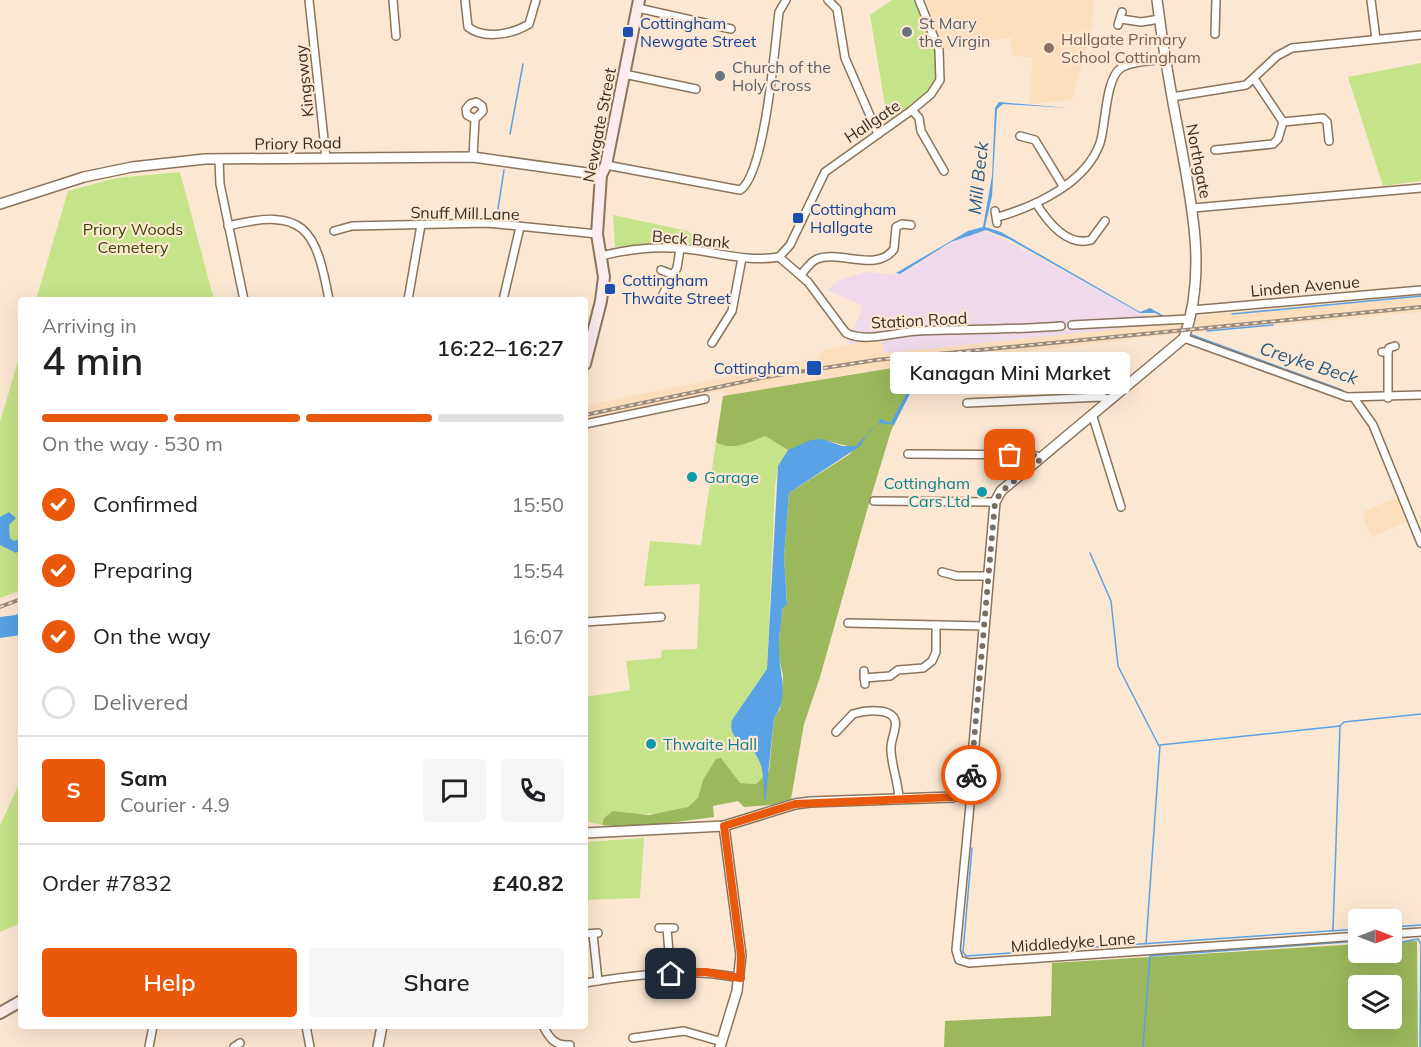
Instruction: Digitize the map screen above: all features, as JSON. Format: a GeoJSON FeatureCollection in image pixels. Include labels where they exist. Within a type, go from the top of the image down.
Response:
{"type":"FeatureCollection","features":[{"type":"Feature","properties":{"kind":"main road","name":"Newgate Street"},"geometry":{"type":"LineString","coordinates":[[588,352],[601,301],[604,277],[597,234],[601,175],[606,165],[638,4]]}},
{"type":"Feature","properties":{"kind":"main road"},"geometry":{"type":"LineString","coordinates":[[0,1013],[18,1003]]}},
{"type":"Feature","properties":{"kind":"street","name":"Kingsway"},"geometry":{"type":"LineString","coordinates":[[309,0],[326,158]]}},
{"type":"Feature","properties":{"kind":"street"},"geometry":{"type":"LineString","coordinates":[[393,0],[396,36]]}},
{"type":"Feature","properties":{"kind":"street"},"geometry":{"type":"LineString","coordinates":[[465,0],[468,27],[474,32],[497,34],[529,24],[536,0]]}},
{"type":"Feature","properties":{"kind":"street"},"geometry":{"type":"LineString","coordinates":[[606,165],[740,190],[746,186],[759,150],[779,12],[787,0]]}},
{"type":"Feature","properties":{"kind":"street"},"geometry":{"type":"LineString","coordinates":[[828,0],[837,9],[845,58],[878,134]]}},
{"type":"Feature","properties":{"kind":"street","name":"Hallgate"},"geometry":{"type":"LineString","coordinates":[[778,257],[790,244],[825,172],[912,110],[931,94],[940,80],[939,50],[919,0]]}},
{"type":"Feature","properties":{"kind":"street","name":"Northgate"},"geometry":{"type":"LineString","coordinates":[[1157,0],[1172,97],[1194,208],[1196,280],[1188,324]]}},
{"type":"Feature","properties":{"kind":"street"},"geometry":{"type":"LineString","coordinates":[[1215,34],[1216,0]]}},
{"type":"Feature","properties":{"kind":"street"},"geometry":{"type":"LineString","coordinates":[[1371,0],[1376,39]]}},
{"type":"Feature","properties":{"kind":"street"},"geometry":{"type":"LineString","coordinates":[[638,4],[731,29]]}},
{"type":"Feature","properties":{"kind":"street"},"geometry":{"type":"LineString","coordinates":[[1120,19],[1141,22],[1160,19]]}},
{"type":"Feature","properties":{"kind":"street"},"geometry":{"type":"LineString","coordinates":[[1172,97],[1235,88],[1255,80],[1277,56],[1292,48],[1421,35]]}},
{"type":"Feature","properties":{"kind":"street"},"geometry":{"type":"LineString","coordinates":[[997,217],[1036,203],[1084,170],[1095,155],[1101,141],[1114,76],[1121,68],[1166,59]]}},
{"type":"Feature","properties":{"kind":"street"},"geometry":{"type":"LineString","coordinates":[[624,74],[696,89]]}},
{"type":"Feature","properties":{"kind":"street"},"geometry":{"type":"LineString","coordinates":[[1219,151],[1273,144],[1278,139],[1283,122],[1264,89],[1255,80]]}},
{"type":"Feature","properties":{"kind":"street"},"geometry":{"type":"LineString","coordinates":[[912,110],[919,118],[921,131],[937,156],[935,166],[944,171]]}},
{"type":"Feature","properties":{"kind":"street"},"geometry":{"type":"LineString","coordinates":[[1283,122],[1323,118],[1327,122],[1331,136]]}},
{"type":"Feature","properties":{"kind":"street"},"geometry":{"type":"LineString","coordinates":[[473,157],[476,119]]}},
{"type":"Feature","properties":{"kind":"street"},"geometry":{"type":"LineString","coordinates":[[1020,135],[1035,140],[1063,186]]}},
{"type":"Feature","properties":{"kind":"street","name":"Priory Road"},"geometry":{"type":"LineString","coordinates":[[0,204],[46,187],[132,167],[219,159],[473,157],[601,175]]}},
{"type":"Feature","properties":{"kind":"street"},"geometry":{"type":"LineString","coordinates":[[219,159],[228,226],[243,297]]}},
{"type":"Feature","properties":{"kind":"street"},"geometry":{"type":"LineString","coordinates":[[1194,208],[1421,188]]}},
{"type":"Feature","properties":{"kind":"street"},"geometry":{"type":"LineString","coordinates":[[1036,203],[1051,226],[1079,241],[1091,240],[1105,221]]}},
{"type":"Feature","properties":{"kind":"street"},"geometry":{"type":"LineString","coordinates":[[228,226],[257,219],[278,218],[296,223],[314,243],[323,264],[328,297]]}},
{"type":"Feature","properties":{"kind":"street","name":"Snuff Mill Lane"},"geometry":{"type":"LineString","coordinates":[[334,231],[352,226],[487,223],[597,234]]}},
{"type":"Feature","properties":{"kind":"street"},"geometry":{"type":"LineString","coordinates":[[801,275],[815,259],[827,257],[856,261],[890,255],[894,249],[896,228],[902,224],[911,225]]}},
{"type":"Feature","properties":{"kind":"street"},"geometry":{"type":"LineString","coordinates":[[409,297],[422,225]]}},
{"type":"Feature","properties":{"kind":"street"},"geometry":{"type":"LineString","coordinates":[[504,297],[520,227]]}},
{"type":"Feature","properties":{"kind":"street"},"geometry":{"type":"LineString","coordinates":[[1091,240],[1095,247]]}},
{"type":"Feature","properties":{"kind":"street","name":"Beck Bank"},"geometry":{"type":"LineString","coordinates":[[601,256],[657,247],[742,258],[778,257]]}},
{"type":"Feature","properties":{"kind":"street"},"geometry":{"type":"LineString","coordinates":[[662,296],[677,268],[680,249]]}},
{"type":"Feature","properties":{"kind":"street","name":"Station Road"},"geometry":{"type":"LineString","coordinates":[[778,257],[801,275],[846,333],[855,338],[915,331],[995,331],[1061,326]]}},
{"type":"Feature","properties":{"kind":"street"},"geometry":{"type":"LineString","coordinates":[[712,343],[732,311],[742,258]]}},
{"type":"Feature","properties":{"kind":"street"},"geometry":{"type":"LineString","coordinates":[[875,259],[875,268]]}},
{"type":"Feature","properties":{"kind":"street"},"geometry":{"type":"LineString","coordinates":[[660,270],[672,274]]}},
{"type":"Feature","properties":{"kind":"street","name":"Linden Avenue"},"geometry":{"type":"LineString","coordinates":[[1188,324],[1421,290]]}},
{"type":"Feature","properties":{"kind":"street"},"geometry":{"type":"LineString","coordinates":[[588,832],[600,834],[724,826],[795,804],[953,797],[966,792],[970,780],[995,502],[1002,491],[1111,400],[1188,324]]}},
{"type":"Feature","properties":{"kind":"street"},"geometry":{"type":"LineString","coordinates":[[1072,325],[1188,324],[1354,398],[1373,398],[1388,394],[1421,395]]}},
{"type":"Feature","properties":{"kind":"street"},"geometry":{"type":"LineString","coordinates":[[1388,394],[1385,352],[1395,345]]}},
{"type":"Feature","properties":{"kind":"street"},"geometry":{"type":"LineString","coordinates":[[967,403],[1102,397],[1111,400]]}},
{"type":"Feature","properties":{"kind":"street"},"geometry":{"type":"LineString","coordinates":[[1354,398],[1367,414],[1421,543]]}},
{"type":"Feature","properties":{"kind":"street"},"geometry":{"type":"LineString","coordinates":[[1367,414],[1373,398]]}},
{"type":"Feature","properties":{"kind":"street"},"geometry":{"type":"LineString","coordinates":[[588,423],[705,399]]}},
{"type":"Feature","properties":{"kind":"street"},"geometry":{"type":"LineString","coordinates":[[1092,414],[1121,507]]}},
{"type":"Feature","properties":{"kind":"street"},"geometry":{"type":"LineString","coordinates":[[912,456],[1034,455],[1041,459]]}},
{"type":"Feature","properties":{"kind":"street"},"geometry":{"type":"LineString","coordinates":[[874,501],[995,502]]}},
{"type":"Feature","properties":{"kind":"street"},"geometry":{"type":"LineString","coordinates":[[942,572],[957,576],[987,576]]}},
{"type":"Feature","properties":{"kind":"street"},"geometry":{"type":"LineString","coordinates":[[588,622],[661,617]]}},
{"type":"Feature","properties":{"kind":"street"},"geometry":{"type":"LineString","coordinates":[[848,622],[983,626]]}},
{"type":"Feature","properties":{"kind":"street"},"geometry":{"type":"LineString","coordinates":[[864,678],[890,676],[898,670],[923,668],[932,661],[936,652],[936,625]]}},
{"type":"Feature","properties":{"kind":"street"},"geometry":{"type":"LineString","coordinates":[[836,732],[853,714],[884,711],[893,716],[895,729],[891,747],[899,798]]}},
{"type":"Feature","properties":{"kind":"street","name":"Middledyke Lane"},"geometry":{"type":"LineString","coordinates":[[966,792],[970,805],[956,950],[958,960],[969,963],[1348,937]]}},
{"type":"Feature","properties":{"kind":"street"},"geometry":{"type":"LineString","coordinates":[[633,1038],[684,1031],[721,1044],[740,978],[741,955],[724,826]]}},
{"type":"Feature","properties":{"kind":"street"},"geometry":{"type":"LineString","coordinates":[[666,928],[671,974]]}},
{"type":"Feature","properties":{"kind":"street"},"geometry":{"type":"LineString","coordinates":[[1402,933],[1421,932]]}},
{"type":"Feature","properties":{"kind":"street"},"geometry":{"type":"LineString","coordinates":[[592,934],[598,981]]}},
{"type":"Feature","properties":{"kind":"street"},"geometry":{"type":"LineString","coordinates":[[588,983],[705,972],[740,978]]}},
{"type":"Feature","properties":{"kind":"street"},"geometry":{"type":"LineString","coordinates":[[149,1047],[152,1029]]}},
{"type":"Feature","properties":{"kind":"street"},"geometry":{"type":"LineString","coordinates":[[307,1029],[310,1047]]}},
{"type":"Feature","properties":{"kind":"street"},"geometry":{"type":"LineString","coordinates":[[378,1047],[381,1029]]}},
{"type":"Feature","properties":{"kind":"street"},"geometry":{"type":"LineString","coordinates":[[545,1029],[551,1040],[560,1046],[572,1044]]}},
{"type":"Feature","properties":{"kind":"shaded area","name":"Hallgate Primary School Cottingham"},"geometry":{"type":"Polygon","coordinates":[[[927,0],[1093,0],[1092,28],[1072,100],[1030,104],[1032,58],[1012,55],[1011,38],[982,41],[982,47],[942,50],[927,0]]]}},
{"type":"Feature","properties":{"kind":"shaded area"},"geometry":{"type":"Polygon","coordinates":[[[975,228],[999,237],[1145,314],[1145,326],[884,353],[880,337],[848,345],[863,306],[828,290],[837,281],[866,272],[901,275],[975,228]]]}},
{"type":"Feature","properties":{"kind":"shaded area"},"geometry":{"type":"Polygon","coordinates":[[[1421,295],[1421,312],[1185,333],[889,367],[723,396],[723,390],[588,419],[588,406],[596,403],[752,372],[771,365],[818,358],[822,351],[880,337],[885,353],[1145,326],[1214,314],[1421,295]]]}},
{"type":"Feature","properties":{"kind":"shaded area"},"geometry":{"type":"Polygon","coordinates":[[[1399,497],[1409,521],[1372,537],[1363,518],[1365,511],[1399,497]]]}},
{"type":"Feature","properties":{"kind":"green space"},"geometry":{"type":"Polygon","coordinates":[[[892,0],[914,0],[934,51],[937,71],[936,80],[928,93],[888,123],[870,15],[892,0]]]}},
{"type":"Feature","properties":{"kind":"green space"},"geometry":{"type":"Polygon","coordinates":[[[1421,63],[1421,181],[1383,186],[1348,77],[1421,63]]]}},
{"type":"Feature","properties":{"kind":"green space","name":"Priory Woods Cemetery"},"geometry":{"type":"Polygon","coordinates":[[[180,172],[213,297],[37,297],[68,191],[116,178],[180,172]]]}},
{"type":"Feature","properties":{"kind":"green space"},"geometry":{"type":"Polygon","coordinates":[[[613,215],[688,231],[696,239],[696,243],[615,247],[613,215]]]}},
{"type":"Feature","properties":{"kind":"green space"},"geometry":{"type":"Polygon","coordinates":[[[18,361],[18,591],[0,598],[0,422],[18,361]]]}},
{"type":"Feature","properties":{"kind":"green space"},"geometry":{"type":"Polygon","coordinates":[[[922,363],[891,431],[870,500],[820,677],[804,724],[791,799],[772,805],[744,807],[738,801],[713,806],[714,817],[631,828],[602,825],[604,818],[613,811],[649,815],[688,807],[698,798],[703,780],[716,759],[721,758],[740,783],[756,784],[769,771],[774,718],[780,709],[783,676],[778,652],[782,609],[787,601],[784,556],[789,493],[850,454],[856,446],[821,441],[788,450],[765,436],[740,445],[722,445],[716,442],[723,396],[922,363]]]}},
{"type":"Feature","properties":{"kind":"green space"},"geometry":{"type":"Polygon","coordinates":[[[765,436],[788,450],[778,466],[775,486],[767,669],[732,720],[731,727],[734,736],[755,753],[764,776],[756,784],[703,780],[698,798],[682,809],[671,812],[645,814],[613,811],[604,818],[602,825],[588,822],[588,697],[630,690],[626,661],[661,658],[662,650],[697,649],[700,584],[644,586],[650,541],[701,545],[716,442],[728,446],[747,443],[765,436]]]}},
{"type":"Feature","properties":{"kind":"green space"},"geometry":{"type":"Polygon","coordinates":[[[18,786],[18,924],[0,932],[0,826],[18,786]]]}},
{"type":"Feature","properties":{"kind":"green space"},"geometry":{"type":"Polygon","coordinates":[[[644,838],[640,898],[588,900],[588,842],[644,838]]]}},
{"type":"Feature","properties":{"kind":"green space"},"geometry":{"type":"Polygon","coordinates":[[[1417,941],[1418,1047],[944,1047],[945,1021],[1051,1016],[1052,963],[1348,945],[1348,963],[1402,963],[1402,942],[1417,941]]]}},
{"type":"Feature","properties":{"kind":"water"},"geometry":{"type":"Polygon","coordinates":[[[999,102],[1069,108],[1003,104],[997,109],[992,196],[985,227],[1001,232],[1140,312],[1150,308],[1166,317],[1155,313],[1140,313],[1009,239],[986,230],[951,242],[900,274],[896,273],[968,231],[983,227],[992,176],[995,108],[999,102]]]}},
{"type":"Feature","properties":{"kind":"water"},"geometry":{"type":"Polygon","coordinates":[[[917,368],[919,369],[913,388],[894,425],[879,423],[876,425],[880,421],[878,418],[891,423],[917,368]]]}},
{"type":"Feature","properties":{"kind":"water"},"geometry":{"type":"Polygon","coordinates":[[[868,433],[860,446],[789,493],[784,556],[787,604],[782,609],[779,645],[783,693],[779,710],[774,718],[765,803],[759,761],[752,750],[735,737],[731,727],[732,720],[767,669],[778,466],[788,450],[811,440],[822,439],[842,446],[856,446],[868,433]]]}},
{"type":"Feature","properties":{"kind":"water"},"geometry":{"type":"Polygon","coordinates":[[[9,512],[16,518],[9,525],[10,538],[14,541],[18,539],[16,553],[0,545],[0,517],[9,512]]]}},
{"type":"Feature","properties":{"kind":"water"},"geometry":{"type":"Polygon","coordinates":[[[18,613],[18,635],[0,638],[0,617],[18,613]]]}},
{"type":"Feature","properties":{"kind":"waterway"},"geometry":{"type":"LineString","coordinates":[[510,134],[523,64]]}},
{"type":"Feature","properties":{"kind":"waterway"},"geometry":{"type":"LineString","coordinates":[[497,215],[504,170]]}},
{"type":"Feature","properties":{"kind":"waterway"},"geometry":{"type":"LineString","coordinates":[[1232,314],[1421,296]]}},
{"type":"Feature","properties":{"kind":"waterway"},"geometry":{"type":"LineString","coordinates":[[1207,331],[1273,325]]}},
{"type":"Feature","properties":{"kind":"waterway","name":"Creyke Beck"},"geometry":{"type":"LineString","coordinates":[[1192,335],[1342,390]]}},
{"type":"Feature","properties":{"kind":"waterway"},"geometry":{"type":"LineString","coordinates":[[1090,553],[1111,601],[1118,666],[1159,746]]}},
{"type":"Feature","properties":{"kind":"waterway"},"geometry":{"type":"LineString","coordinates":[[1333,930],[1340,726],[1344,722],[1421,714]]}},
{"type":"Feature","properties":{"kind":"waterway"},"geometry":{"type":"LineString","coordinates":[[1146,944],[1160,745],[1340,726]]}},
{"type":"Feature","properties":{"kind":"waterway"},"geometry":{"type":"LineString","coordinates":[[972,848],[963,952],[966,956],[1348,930]]}},
{"type":"Feature","properties":{"kind":"waterway"},"geometry":{"type":"LineString","coordinates":[[1402,926],[1421,925]]}},
{"type":"Feature","properties":{"kind":"waterway"},"geometry":{"type":"LineString","coordinates":[[1402,942],[1418,939],[1421,944],[1420,1047]]}},
{"type":"Feature","properties":{"kind":"waterway"},"geometry":{"type":"LineString","coordinates":[[1143,1047],[1150,956],[1348,942]]}},
{"type":"Feature","properties":{"kind":"railway"},"geometry":{"type":"LineString","coordinates":[[588,414],[766,377],[876,360],[1421,307]]}},
{"type":"Feature","properties":{"kind":"railway"},"geometry":{"type":"LineString","coordinates":[[0,607],[18,600]]}},
{"type":"Feature","properties":{"kind":"way so far"},"geometry":{"type":"LineString","coordinates":[[971,775],[992,515],[995,502],[1002,491],[1041,459],[1034,455],[1010,455]]}},
{"type":"Feature","properties":{"kind":"place","name":"Cottingham Newgate Street"},"geometry":{"type":"Point","coordinates":[628,32]}},
{"type":"Feature","properties":{"kind":"place","name":"St Mary the Virgin"},"geometry":{"type":"Point","coordinates":[907,32]}},
{"type":"Feature","properties":{"kind":"place","name":"Hallgate Primary School Cottingham"},"geometry":{"type":"Point","coordinates":[1049,48]}},
{"type":"Feature","properties":{"kind":"place","name":"Church of the Holy Cross"},"geometry":{"type":"Point","coordinates":[720,76]}},
{"type":"Feature","properties":{"kind":"place","name":"Cottingham Hallgate"},"geometry":{"type":"Point","coordinates":[798,218]}},
{"type":"Feature","properties":{"kind":"place","name":"Cottingham Thwaite Street"},"geometry":{"type":"Point","coordinates":[610,289]}},
{"type":"Feature","properties":{"kind":"place","name":"Cottingham"},"geometry":{"type":"Point","coordinates":[814,368]}},
{"type":"Feature","properties":{"kind":"place","name":"Kanagan Mini Market"},"geometry":{"type":"Point","coordinates":[1010,455]}},
{"type":"Feature","properties":{"kind":"place","name":"Garage"},"geometry":{"type":"Point","coordinates":[692,477]}},
{"type":"Feature","properties":{"kind":"place","name":"Cottingham Cars Ltd"},"geometry":{"type":"Point","coordinates":[982,492]}},
{"type":"Feature","properties":{"kind":"place","name":"Thwaite Hall"},"geometry":{"type":"Point","coordinates":[651,744]}},
{"type":"Feature","properties":{"kind":"route"},"geometry":{"type":"LineString","coordinates":[[671,974],[705,972],[740,978],[741,955],[724,826],[795,804],[810,802],[953,797],[966,792],[971,775]]}},
{"type":"Feature","properties":{"kind":"water label","name":"Mill Beck"},"geometry":{"type":"Point","coordinates":[978,178]}}]}
